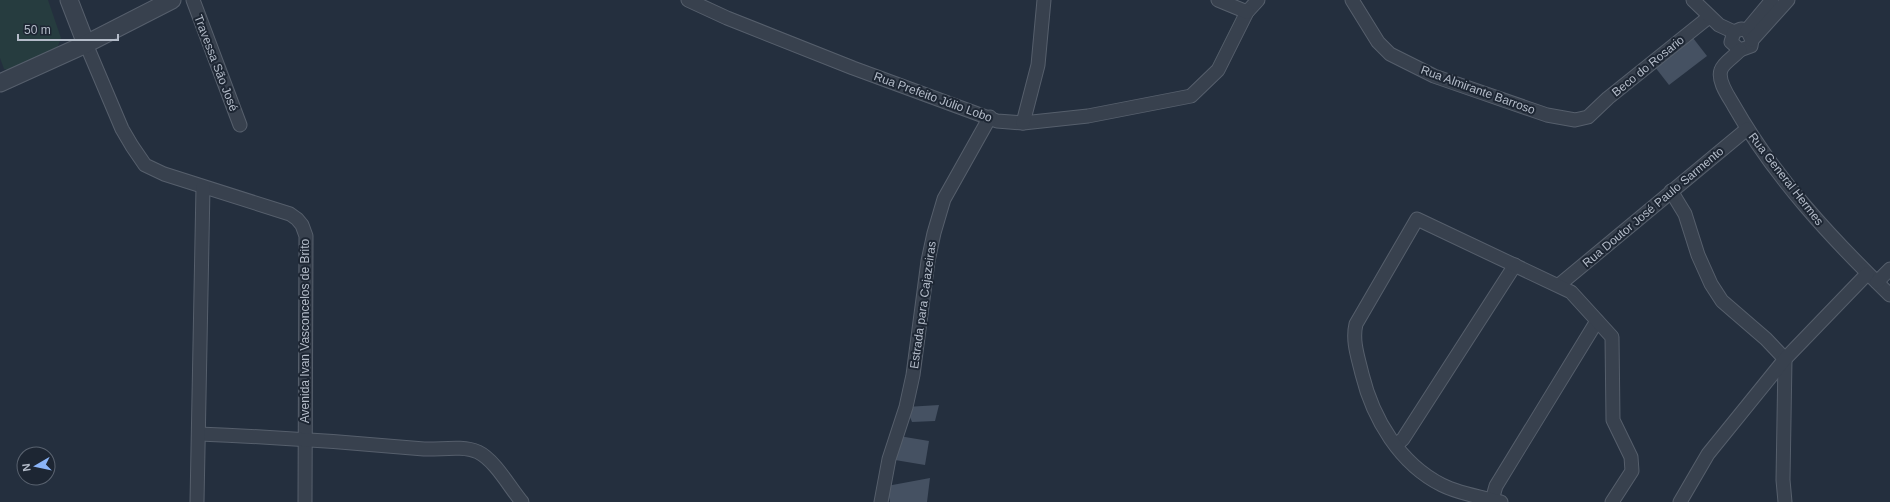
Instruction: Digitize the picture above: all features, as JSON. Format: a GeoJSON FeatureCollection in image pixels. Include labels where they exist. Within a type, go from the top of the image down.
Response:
{"type":"FeatureCollection","features":[{"type":"Feature","properties":{"kind":"street"},"geometry":{"type":"LineString","coordinates":[[69,0],[86,44]]}},
{"type":"Feature","properties":{"kind":"street"},"geometry":{"type":"LineString","coordinates":[[0,82],[86,44],[172,0]]}},
{"type":"Feature","properties":{"kind":"street","name":"Travessa São José"},"geometry":{"type":"LineString","coordinates":[[193,0],[240,125]]}},
{"type":"Feature","properties":{"kind":"street","name":"Rua Prefeito Júlio Lobo"},"geometry":{"type":"LineString","coordinates":[[688,0],[727,18],[853,68],[997,120],[1023,123],[1088,116],[1191,96],[1218,70],[1247,12],[1258,0]]}},
{"type":"Feature","properties":{"kind":"street"},"geometry":{"type":"LineString","coordinates":[[1023,123],[1038,65],[1044,0]]}},
{"type":"Feature","properties":{"kind":"street"},"geometry":{"type":"LineString","coordinates":[[1218,0],[1247,12]]}},
{"type":"Feature","properties":{"kind":"street","name":"Rua Almirante Barroso"},"geometry":{"type":"LineString","coordinates":[[1352,0],[1378,42],[1390,54],[1434,76],[1547,115],[1576,120],[1588,117]]}},
{"type":"Feature","properties":{"kind":"street"},"geometry":{"type":"LineString","coordinates":[[1693,0],[1719,25],[1744,34],[1751,46],[1740,50],[1731,42],[1744,34],[1788,0]]}},
{"type":"Feature","properties":{"kind":"street"},"geometry":{"type":"LineString","coordinates":[[1744,34],[1772,0]]}},
{"type":"Feature","properties":{"kind":"street","name":"Beco do Rosario"},"geometry":{"type":"LineString","coordinates":[[1588,117],[1608,98],[1709,17]]}},
{"type":"Feature","properties":{"kind":"street","name":"Avenida Ivan Vasconcelos de Brito"},"geometry":{"type":"LineString","coordinates":[[86,44],[122,129],[141,161],[151,169],[290,214],[302,225],[306,244],[305,502]]}},
{"type":"Feature","properties":{"kind":"street","name":"Rua General Hermes"},"geometry":{"type":"LineString","coordinates":[[1740,50],[1721,69],[1720,75],[1728,96],[1747,129],[1791,190],[1872,278],[1890,295]]}},
{"type":"Feature","properties":{"kind":"street","name":"Estrada para Cajazeiras"},"geometry":{"type":"LineString","coordinates":[[881,502],[889,459],[906,407],[914,375],[928,260],[934,233],[944,199],[990,117]]}},
{"type":"Feature","properties":{"kind":"street","name":"Rua Doutor José Paulo Sarmento"},"geometry":{"type":"LineString","coordinates":[[1559,285],[1747,129]]}},
{"type":"Feature","properties":{"kind":"street"},"geometry":{"type":"LineString","coordinates":[[197,502],[203,187]]}},
{"type":"Feature","properties":{"kind":"street"},"geometry":{"type":"LineString","coordinates":[[1671,191],[1685,214],[1698,255],[1711,284],[1722,301],[1766,339],[1785,359],[1783,480],[1785,502]]}},
{"type":"Feature","properties":{"kind":"street"},"geometry":{"type":"LineString","coordinates":[[1597,321],[1496,486],[1496,501],[1454,490],[1433,480],[1413,465],[1396,445],[1377,418],[1367,395],[1353,336],[1356,324],[1417,219],[1571,292],[1612,337],[1613,420],[1631,457],[1632,471],[1612,502]]}},
{"type":"Feature","properties":{"kind":"street"},"geometry":{"type":"LineString","coordinates":[[1396,445],[1407,432],[1515,265]]}},
{"type":"Feature","properties":{"kind":"street"},"geometry":{"type":"LineString","coordinates":[[1680,502],[1708,454],[1785,359],[1872,278],[1890,269]]}},
{"type":"Feature","properties":{"kind":"street"},"geometry":{"type":"LineString","coordinates":[[199,434],[306,439],[434,450],[464,449],[477,452],[493,465],[522,502]]}},
{"type":"Feature","properties":{"kind":"green space"},"geometry":{"type":"Polygon","coordinates":[[[0,0],[48,0],[61,38],[57,49],[12,71],[4,69],[0,58],[0,0]]]}},
{"type":"Feature","properties":{"kind":"building"},"geometry":{"type":"Polygon","coordinates":[[[1693,38],[1707,56],[1669,85],[1655,67],[1693,38]]]}},
{"type":"Feature","properties":{"kind":"building"},"geometry":{"type":"Polygon","coordinates":[[[939,405],[935,421],[912,422],[906,407],[939,405]]]}},
{"type":"Feature","properties":{"kind":"building"},"geometry":{"type":"Polygon","coordinates":[[[893,435],[929,441],[925,465],[889,459],[893,435]]]}},
{"type":"Feature","properties":{"kind":"building"},"geometry":{"type":"Polygon","coordinates":[[[930,478],[927,502],[890,502],[887,486],[930,478]]]}}]}
